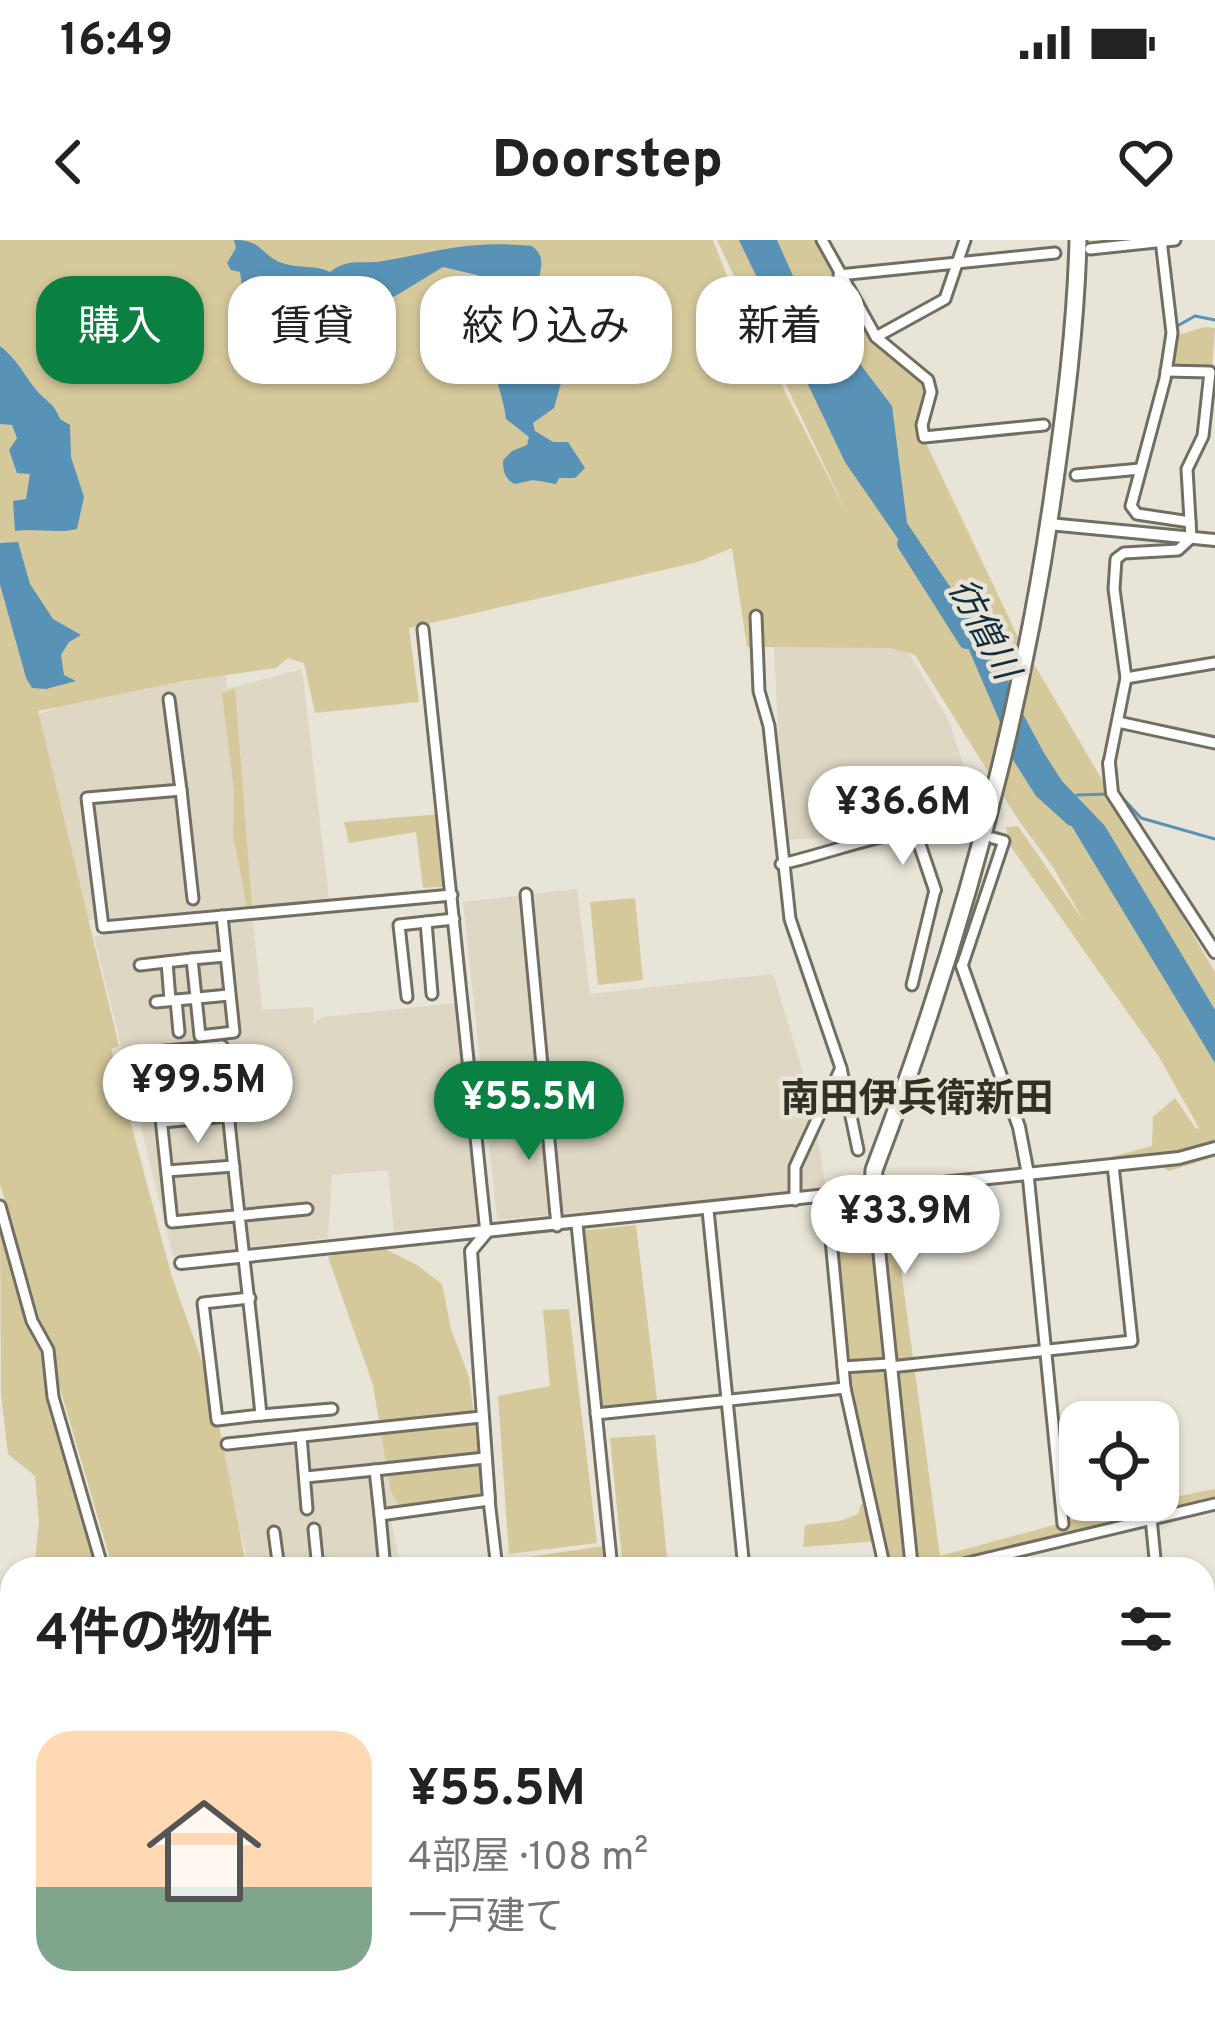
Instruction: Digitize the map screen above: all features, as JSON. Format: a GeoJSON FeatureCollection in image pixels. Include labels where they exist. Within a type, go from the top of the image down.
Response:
{"type":"FeatureCollection","features":[{"type":"Feature","properties":{"kind":"highway"},"geometry":{"type":"LineString","coordinates":[[873,1191],[874,1169],[930,1020],[996,793],[1024,673],[1049,524],[1084,244]]}},
{"type":"Feature","properties":{"kind":"street"},"geometry":{"type":"LineString","coordinates":[[822,240],[875,337],[928,380],[932,392],[922,425],[924,437],[1044,425]]}},
{"type":"Feature","properties":{"kind":"street"},"geometry":{"type":"LineString","coordinates":[[875,337],[945,299],[965,240]]}},
{"type":"Feature","properties":{"kind":"street"},"geometry":{"type":"LineString","coordinates":[[1084,244],[1175,240]]}},
{"type":"Feature","properties":{"kind":"street"},"geometry":{"type":"LineString","coordinates":[[1162,241],[1172,309],[1166,371],[1131,500],[1137,514],[1190,522]]}},
{"type":"Feature","properties":{"kind":"street"},"geometry":{"type":"LineString","coordinates":[[839,275],[1055,253]]}},
{"type":"Feature","properties":{"kind":"street"},"geometry":{"type":"LineString","coordinates":[[1166,371],[1210,372],[1211,408],[1187,469],[1191,538]]}},
{"type":"Feature","properties":{"kind":"street"},"geometry":{"type":"LineString","coordinates":[[1076,476],[1140,469]]}},
{"type":"Feature","properties":{"kind":"street"},"geometry":{"type":"LineString","coordinates":[[1049,524],[1215,540]]}},
{"type":"Feature","properties":{"kind":"street"},"geometry":{"type":"LineString","coordinates":[[1191,538],[1178,550],[1124,553],[1116,559],[1114,590],[1126,679],[1108,763],[1109,781],[1118,804],[1215,952]]}},
{"type":"Feature","properties":{"kind":"street"},"geometry":{"type":"LineString","coordinates":[[756,616],[759,691],[769,726],[790,919],[841,1068],[858,1150]]}},
{"type":"Feature","properties":{"kind":"street"},"geometry":{"type":"LineString","coordinates":[[423,629],[486,1233],[471,1251],[495,1557]]}},
{"type":"Feature","properties":{"kind":"street"},"geometry":{"type":"LineString","coordinates":[[1126,679],[1215,664]]}},
{"type":"Feature","properties":{"kind":"street"},"geometry":{"type":"LineString","coordinates":[[169,699],[193,898]]}},
{"type":"Feature","properties":{"kind":"street"},"geometry":{"type":"LineString","coordinates":[[1118,722],[1215,743]]}},
{"type":"Feature","properties":{"kind":"street"},"geometry":{"type":"LineString","coordinates":[[181,790],[88,798],[103,927],[452,896]]}},
{"type":"Feature","properties":{"kind":"street"},"geometry":{"type":"LineString","coordinates":[[782,864],[915,831],[970,832]]}},
{"type":"Feature","properties":{"kind":"street"},"geometry":{"type":"LineString","coordinates":[[912,985],[935,890],[915,831]]}},
{"type":"Feature","properties":{"kind":"street"},"geometry":{"type":"LineString","coordinates":[[993,838],[1004,841],[962,965],[1019,1127],[1028,1174],[1063,1524]]}},
{"type":"Feature","properties":{"kind":"street"},"geometry":{"type":"LineString","coordinates":[[526,894],[557,1226]]}},
{"type":"Feature","properties":{"kind":"street"},"geometry":{"type":"LineString","coordinates":[[192,959],[200,1036],[233,1033],[222,916]]}},
{"type":"Feature","properties":{"kind":"street"},"geometry":{"type":"LineString","coordinates":[[407,997],[399,925],[454,920]]}},
{"type":"Feature","properties":{"kind":"street"},"geometry":{"type":"LineString","coordinates":[[426,922],[432,994]]}},
{"type":"Feature","properties":{"kind":"street"},"geometry":{"type":"LineString","coordinates":[[140,964],[225,956]]}},
{"type":"Feature","properties":{"kind":"street"},"geometry":{"type":"LineString","coordinates":[[167,962],[179,1032]]}},
{"type":"Feature","properties":{"kind":"street"},"geometry":{"type":"LineString","coordinates":[[156,1002],[229,995]]}},
{"type":"Feature","properties":{"kind":"street"},"geometry":{"type":"LineString","coordinates":[[261,1414],[246,1257],[241,1217],[234,1166],[228,1116],[222,1046],[154,1052],[172,1222],[241,1217],[307,1209]]}},
{"type":"Feature","properties":{"kind":"street"},"geometry":{"type":"LineString","coordinates":[[795,1200],[795,1167],[841,1068]]}},
{"type":"Feature","properties":{"kind":"street"},"geometry":{"type":"LineString","coordinates":[[158,1088],[225,1081]]}},
{"type":"Feature","properties":{"kind":"street"},"geometry":{"type":"LineString","coordinates":[[161,1122],[228,1116]]}},
{"type":"Feature","properties":{"kind":"street"},"geometry":{"type":"LineString","coordinates":[[181,1263],[1179,1158],[1215,1148]]}},
{"type":"Feature","properties":{"kind":"street"},"geometry":{"type":"LineString","coordinates":[[843,1367],[1132,1341],[1113,1165]]}},
{"type":"Feature","properties":{"kind":"street"},"geometry":{"type":"LineString","coordinates":[[166,1172],[234,1166]]}},
{"type":"Feature","properties":{"kind":"street"},"geometry":{"type":"LineString","coordinates":[[873,1191],[911,1557]]}},
{"type":"Feature","properties":{"kind":"street"},"geometry":{"type":"LineString","coordinates":[[827,1197],[845,1388],[882,1557]]}},
{"type":"Feature","properties":{"kind":"street"},"geometry":{"type":"LineString","coordinates":[[0,1206],[32,1321],[48,1350],[53,1397],[100,1557]]}},
{"type":"Feature","properties":{"kind":"street"},"geometry":{"type":"LineString","coordinates":[[708,1210],[743,1557]]}},
{"type":"Feature","properties":{"kind":"street"},"geometry":{"type":"LineString","coordinates":[[577,1224],[611,1557]]}},
{"type":"Feature","properties":{"kind":"street"},"geometry":{"type":"LineString","coordinates":[[250,1298],[203,1303],[217,1420],[332,1408]]}},
{"type":"Feature","properties":{"kind":"street"},"geometry":{"type":"LineString","coordinates":[[596,1414],[845,1388]]}},
{"type":"Feature","properties":{"kind":"street"},"geometry":{"type":"LineString","coordinates":[[227,1444],[481,1418]]}},
{"type":"Feature","properties":{"kind":"street"},"geometry":{"type":"LineString","coordinates":[[301,1436],[307,1509]]}},
{"type":"Feature","properties":{"kind":"street"},"geometry":{"type":"LineString","coordinates":[[306,1477],[485,1458]]}},
{"type":"Feature","properties":{"kind":"street"},"geometry":{"type":"LineString","coordinates":[[375,1470],[384,1557]]}},
{"type":"Feature","properties":{"kind":"street"},"geometry":{"type":"LineString","coordinates":[[380,1515],[489,1500]]}},
{"type":"Feature","properties":{"kind":"street"},"geometry":{"type":"LineString","coordinates":[[1179,1512],[1215,1504]]}},
{"type":"Feature","properties":{"kind":"street"},"geometry":{"type":"LineString","coordinates":[[992,1557],[1139,1521]]}},
{"type":"Feature","properties":{"kind":"street"},"geometry":{"type":"LineString","coordinates":[[1151,1521],[1155,1557]]}},
{"type":"Feature","properties":{"kind":"street"},"geometry":{"type":"LineString","coordinates":[[314,1529],[316,1557]]}},
{"type":"Feature","properties":{"kind":"street"},"geometry":{"type":"LineString","coordinates":[[274,1532],[277,1557]]}},
{"type":"Feature","properties":{"kind":"shaded area"},"geometry":{"type":"Polygon","coordinates":[[[0,240],[713,240],[727,276],[696,276],[696,384],[781,384],[848,515],[786,384],[864,384],[864,312],[928,380],[924,439],[1017,635],[1215,972],[1215,1157],[1169,1171],[1162,1167],[1034,1178],[1152,1146],[1153,1117],[1175,1098],[1199,1128],[1159,1057],[1009,844],[1006,827],[1018,826],[1085,923],[915,655],[890,648],[747,647],[732,548],[698,562],[409,628],[419,702],[315,713],[304,663],[288,658],[276,668],[183,681],[38,711],[119,1046],[111,1049],[171,1274],[212,1390],[245,1557],[109,1557],[0,1184],[0,586],[26,678],[40,687],[0,540],[0,240]]]}},
{"type":"Feature","properties":{"kind":"shaded area"},"geometry":{"type":"Polygon","coordinates":[[[717,240],[822,240],[841,276],[734,276],[717,240]]]}},
{"type":"Feature","properties":{"kind":"shaded area"},"geometry":{"type":"Polygon","coordinates":[[[1215,328],[1212,367],[1166,371],[1179,335],[1215,328]]]}},
{"type":"Feature","properties":{"kind":"shaded area"},"geometry":{"type":"Polygon","coordinates":[[[903,643],[950,723],[967,777],[958,823],[900,824],[900,828],[869,834],[784,840],[774,647],[903,643]]]}},
{"type":"Feature","properties":{"kind":"shaded area"},"geometry":{"type":"Polygon","coordinates":[[[302,669],[329,899],[88,920],[38,715],[92,694],[225,670],[227,689],[302,669]]]}},
{"type":"Feature","properties":{"kind":"shaded area"},"geometry":{"type":"Polygon","coordinates":[[[235,689],[252,907],[247,907],[233,833],[234,790],[222,693],[235,689]]]}},
{"type":"Feature","properties":{"kind":"shaded area"},"geometry":{"type":"Polygon","coordinates":[[[441,814],[450,886],[423,888],[416,832],[349,843],[344,822],[441,814]]]}},
{"type":"Feature","properties":{"kind":"shaded area"},"geometry":{"type":"Polygon","coordinates":[[[577,889],[590,994],[773,974],[812,1102],[826,1188],[497,1220],[463,902],[577,889]]]}},
{"type":"Feature","properties":{"kind":"shaded area"},"geometry":{"type":"Polygon","coordinates":[[[635,898],[643,980],[598,985],[590,902],[635,898]]]}},
{"type":"Feature","properties":{"kind":"shaded area"},"geometry":{"type":"Polygon","coordinates":[[[253,921],[262,1010],[313,1007],[314,1024],[322,1017],[456,1003],[478,1223],[394,1232],[388,1170],[332,1175],[328,1238],[173,1256],[94,936],[253,921]]]}},
{"type":"Feature","properties":{"kind":"shaded area"},"geometry":{"type":"Polygon","coordinates":[[[890,1189],[940,1556],[1069,1521],[1140,1521],[1065,1532],[983,1557],[881,1557],[878,1541],[803,1547],[805,1525],[840,1521],[858,1514],[861,1504],[871,1503],[849,1387],[827,1197],[890,1189]]]}},
{"type":"Feature","properties":{"kind":"shaded area"},"geometry":{"type":"Polygon","coordinates":[[[0,1209],[98,1557],[35,1557],[39,1522],[35,1476],[8,1454],[1,1394],[0,1209]]]}},
{"type":"Feature","properties":{"kind":"shaded area"},"geometry":{"type":"Polygon","coordinates":[[[636,1225],[658,1408],[603,1413],[578,1231],[636,1225]]]}},
{"type":"Feature","properties":{"kind":"shaded area"},"geometry":{"type":"Polygon","coordinates":[[[377,1245],[442,1284],[451,1329],[469,1377],[484,1489],[456,1505],[400,1507],[391,1492],[373,1385],[328,1257],[377,1245]]]}},
{"type":"Feature","properties":{"kind":"shaded area"},"geometry":{"type":"Polygon","coordinates":[[[569,1309],[597,1543],[509,1554],[498,1396],[550,1386],[543,1310],[569,1309]]]}},
{"type":"Feature","properties":{"kind":"shaded area"},"geometry":{"type":"Polygon","coordinates":[[[473,1423],[482,1499],[389,1509],[399,1557],[247,1557],[220,1451],[473,1423]]]}},
{"type":"Feature","properties":{"kind":"shaded area"},"geometry":{"type":"Polygon","coordinates":[[[655,1435],[667,1557],[622,1557],[610,1438],[655,1435]]]}},
{"type":"Feature","properties":{"kind":"shaded area"},"geometry":{"type":"Polygon","coordinates":[[[1215,1489],[1215,1505],[1179,1513],[1179,1497],[1215,1489]]]}},
{"type":"Feature","properties":{"kind":"shaded area"},"geometry":{"type":"Polygon","coordinates":[[[610,1545],[611,1557],[528,1557],[610,1545]]]}},
{"type":"Feature","properties":{"kind":"water"},"geometry":{"type":"Polygon","coordinates":[[[234,240],[255,244],[279,262],[330,272],[349,263],[490,244],[532,246],[541,264],[539,276],[479,276],[443,267],[420,276],[420,281],[396,295],[396,276],[241,276],[227,263],[236,248],[234,240]]]}},
{"type":"Feature","properties":{"kind":"water"},"geometry":{"type":"Polygon","coordinates":[[[739,240],[777,240],[793,276],[756,276],[739,240]]]}},
{"type":"Feature","properties":{"kind":"water"},"geometry":{"type":"Polygon","coordinates":[[[0,346],[70,425],[71,457],[84,497],[77,529],[15,531],[13,501],[26,499],[30,474],[17,473],[9,450],[17,438],[12,425],[0,424],[0,346]]]}},
{"type":"Feature","properties":{"kind":"water"},"geometry":{"type":"Polygon","coordinates":[[[864,369],[892,406],[907,523],[1001,662],[1044,753],[1062,781],[1105,826],[1215,1010],[1215,1063],[1062,810],[1009,743],[960,629],[845,462],[808,384],[864,384],[864,369]]]}},
{"type":"Feature","properties":{"kind":"water"},"geometry":{"type":"Polygon","coordinates":[[[498,384],[561,384],[554,408],[533,423],[535,431],[553,442],[568,442],[585,468],[575,478],[559,478],[556,484],[533,480],[515,484],[504,472],[503,460],[527,445],[529,437],[506,419],[498,384]]]}},
{"type":"Feature","properties":{"kind":"water"},"geometry":{"type":"Polygon","coordinates":[[[18,542],[30,584],[53,619],[81,635],[61,655],[64,675],[76,681],[46,689],[32,688],[26,678],[0,585],[0,543],[18,542]]]}},
{"type":"Feature","properties":{"kind":"waterway"},"geometry":{"type":"LineString","coordinates":[[1179,325],[1195,316],[1215,320]]}},
{"type":"Feature","properties":{"kind":"waterway","name":"彷僧川"},"geometry":{"type":"LineString","coordinates":[[904,544],[966,642]]}},
{"type":"Feature","properties":{"kind":"waterway","name":"彷僧川"},"geometry":{"type":"LineString","coordinates":[[1005,734],[1041,791],[1072,819]]}},
{"type":"Feature","properties":{"kind":"waterway"},"geometry":{"type":"LineString","coordinates":[[1077,795],[1110,794]]}},
{"type":"Feature","properties":{"kind":"waterway"},"geometry":{"type":"LineString","coordinates":[[1119,794],[1141,818],[1215,839]]}},
{"type":"Feature","properties":{"kind":"district","name":"南田伊兵衛新田"},"geometry":{"type":"Point","coordinates":[917,1097]}}]}
